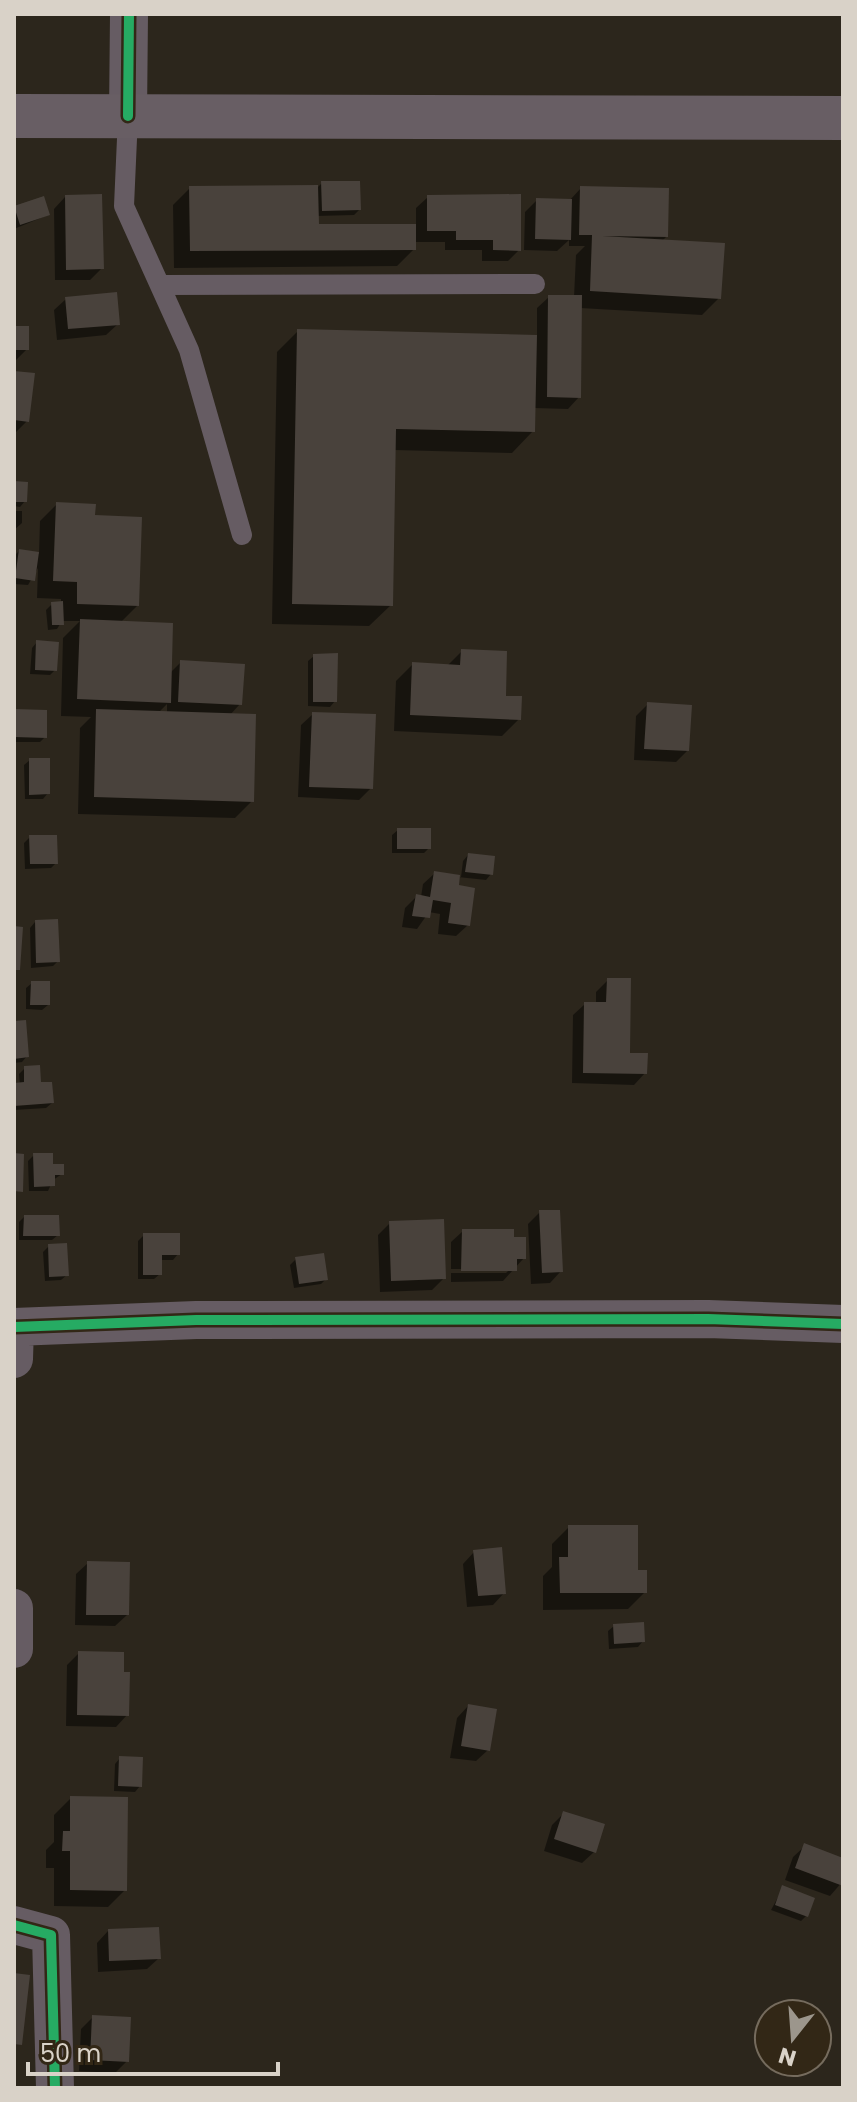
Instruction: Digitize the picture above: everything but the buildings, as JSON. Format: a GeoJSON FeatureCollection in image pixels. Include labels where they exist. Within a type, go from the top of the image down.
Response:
{"type":"FeatureCollection","features":[{"type":"Feature","properties":{"kind":"main road"},"geometry":{"type":"LineString","coordinates":[[14,116],[843,118]]}},
{"type":"Feature","properties":{"kind":"street"},"geometry":{"type":"LineString","coordinates":[[128,116],[129,14]]}},
{"type":"Feature","properties":{"kind":"street"},"geometry":{"type":"LineString","coordinates":[[14,1359],[14,1327],[196,1320],[708,1319],[843,1324]]}},
{"type":"Feature","properties":{"kind":"street"},"geometry":{"type":"LineString","coordinates":[[14,1608],[14,1649]]}},
{"type":"Feature","properties":{"kind":"street"},"geometry":{"type":"LineString","coordinates":[[14,1925],[51,1935],[55,2088]]}},
{"type":"Feature","properties":{"kind":"lane"},"geometry":{"type":"LineString","coordinates":[[128,116],[124,206],[189,350],[242,535]]}},
{"type":"Feature","properties":{"kind":"lane"},"geometry":{"type":"LineString","coordinates":[[162,285],[535,284]]}},
{"type":"Feature","properties":{"kind":"cycle path"},"geometry":{"type":"LineString","coordinates":[[128,116],[129,14]]}},
{"type":"Feature","properties":{"kind":"cycle path"},"geometry":{"type":"LineString","coordinates":[[14,1327],[196,1320],[708,1319],[843,1324]]}},
{"type":"Feature","properties":{"kind":"cycle path"},"geometry":{"type":"LineString","coordinates":[[14,1925],[51,1935],[55,2088]]}}]}
